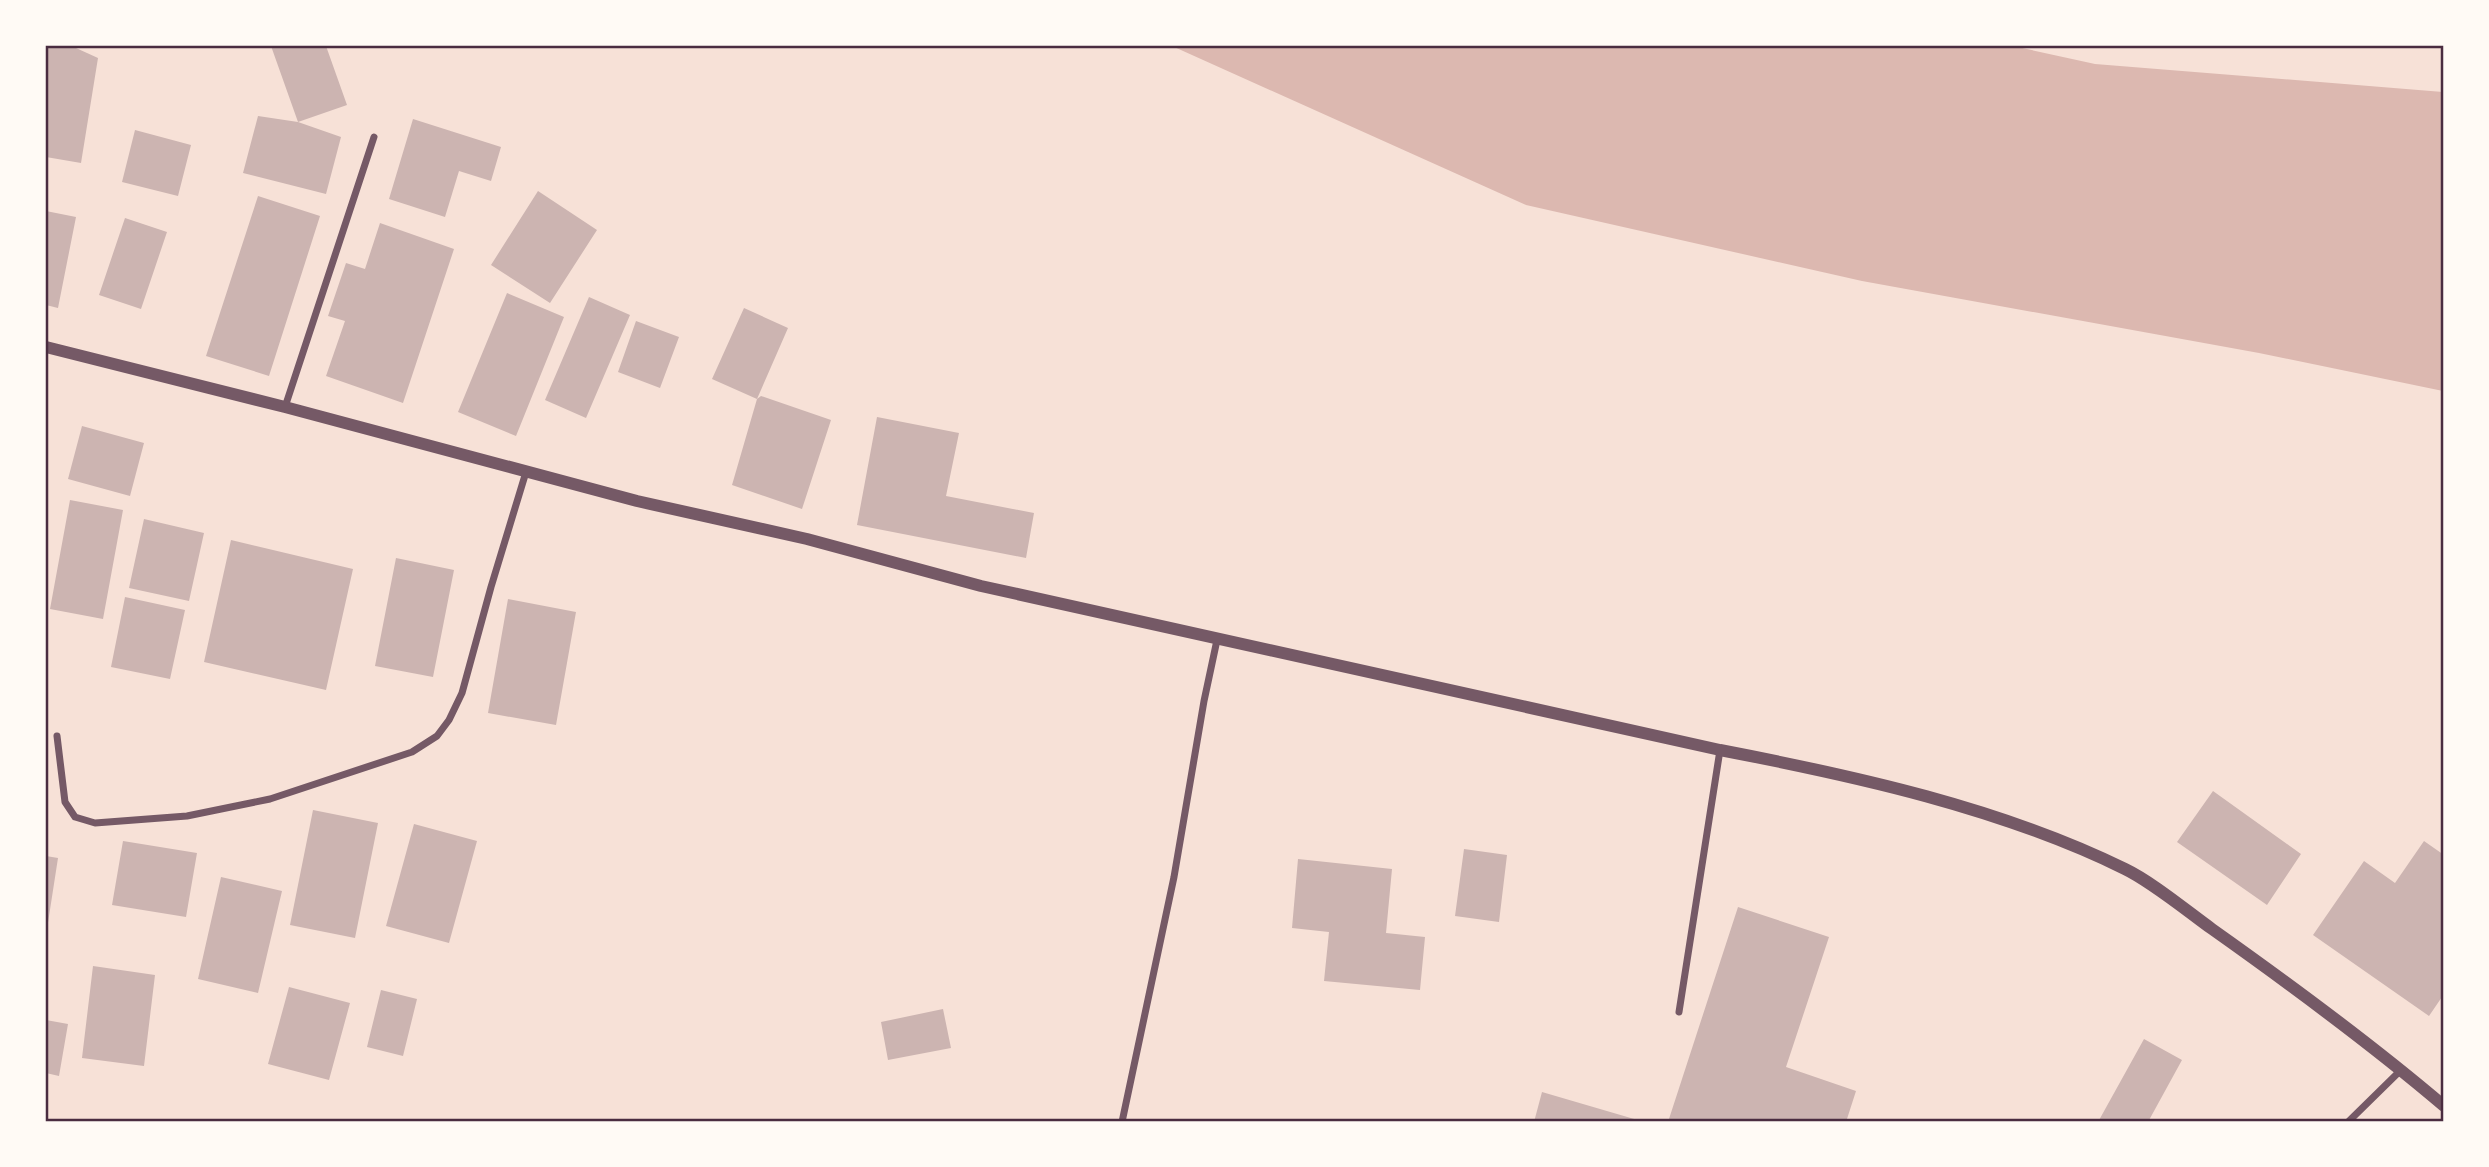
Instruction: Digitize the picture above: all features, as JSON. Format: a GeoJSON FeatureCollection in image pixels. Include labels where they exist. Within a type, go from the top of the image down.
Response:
{"type":"FeatureCollection","features":[{"type":"Feature","properties":{"kind":"street"},"geometry":{"type":"LineString","coordinates":[[285,407],[374,137]]}},
{"type":"Feature","properties":{"kind":"street"},"geometry":{"type":"LineString","coordinates":[[46,347],[285,407],[637,501],[807,539],[981,586],[1720,750],[1809,767],[1934,799],[2058,838],[2129,870],[2237,947],[2401,1070],[2444,1106]]}},
{"type":"Feature","properties":{"kind":"street"},"geometry":{"type":"LineString","coordinates":[[57,736],[65,802],[75,817],[94,822],[187,816],[270,799],[412,752],[438,736],[462,693],[526,472]]}},
{"type":"Feature","properties":{"kind":"street"},"geometry":{"type":"LineString","coordinates":[[1122,1122],[1174,877],[1217,640]]}},
{"type":"Feature","properties":{"kind":"street"},"geometry":{"type":"LineString","coordinates":[[1679,1012],[1720,750]]}},
{"type":"Feature","properties":{"kind":"street"},"geometry":{"type":"LineString","coordinates":[[2348,1122],[2401,1070]]}},
{"type":"Feature","properties":{"kind":"shaded area"},"geometry":{"type":"Polygon","coordinates":[[[1172,46],[2013,46],[2095,64],[2443,92],[2443,391],[2259,353],[1862,281],[1526,205],[1172,46]]]}},
{"type":"Feature","properties":{"kind":"building"},"geometry":{"type":"Polygon","coordinates":[[[46,46],[77,46],[76,48],[98,58],[81,163],[46,157],[46,46]]]}},
{"type":"Feature","properties":{"kind":"building"},"geometry":{"type":"Polygon","coordinates":[[[271,46],[326,46],[347,105],[298,122],[271,46]]]}},
{"type":"Feature","properties":{"kind":"building"},"geometry":{"type":"Polygon","coordinates":[[[258,116],[298,122],[341,137],[326,194],[243,173],[258,116]]]}},
{"type":"Feature","properties":{"kind":"building"},"geometry":{"type":"Polygon","coordinates":[[[413,119],[501,147],[491,181],[459,171],[445,217],[389,199],[413,119]]]}},
{"type":"Feature","properties":{"kind":"building"},"geometry":{"type":"Polygon","coordinates":[[[135,130],[191,145],[178,196],[122,182],[135,130]]]}},
{"type":"Feature","properties":{"kind":"building"},"geometry":{"type":"Polygon","coordinates":[[[538,191],[597,230],[550,303],[491,265],[538,191]]]}},
{"type":"Feature","properties":{"kind":"building"},"geometry":{"type":"Polygon","coordinates":[[[258,196],[320,216],[269,376],[206,356],[258,196]]]}},
{"type":"Feature","properties":{"kind":"building"},"geometry":{"type":"Polygon","coordinates":[[[46,211],[76,217],[58,308],[46,305],[46,211]]]}},
{"type":"Feature","properties":{"kind":"building"},"geometry":{"type":"Polygon","coordinates":[[[125,218],[167,232],[141,309],[99,295],[125,218]]]}},
{"type":"Feature","properties":{"kind":"building"},"geometry":{"type":"Polygon","coordinates":[[[380,223],[454,249],[403,403],[326,376],[345,321],[328,316],[346,263],[365,269],[380,223]]]}},
{"type":"Feature","properties":{"kind":"building"},"geometry":{"type":"Polygon","coordinates":[[[507,293],[564,317],[516,436],[458,412],[507,293]]]}},
{"type":"Feature","properties":{"kind":"building"},"geometry":{"type":"Polygon","coordinates":[[[589,297],[630,315],[586,418],[545,400],[589,297]]]}},
{"type":"Feature","properties":{"kind":"building"},"geometry":{"type":"Polygon","coordinates":[[[744,308],[788,328],[757,399],[712,379],[744,308]]]}},
{"type":"Feature","properties":{"kind":"building"},"geometry":{"type":"Polygon","coordinates":[[[636,321],[679,337],[660,388],[618,372],[636,321]]]}},
{"type":"Feature","properties":{"kind":"building"},"geometry":{"type":"Polygon","coordinates":[[[761,396],[831,420],[802,509],[732,485],[757,399],[761,396]]]}},
{"type":"Feature","properties":{"kind":"building"},"geometry":{"type":"Polygon","coordinates":[[[877,417],[959,433],[946,496],[1034,513],[1026,558],[857,525],[877,417]]]}},
{"type":"Feature","properties":{"kind":"building"},"geometry":{"type":"Polygon","coordinates":[[[82,426],[144,443],[130,496],[68,479],[82,426]]]}},
{"type":"Feature","properties":{"kind":"building"},"geometry":{"type":"Polygon","coordinates":[[[70,500],[123,510],[103,619],[50,609],[70,500]]]}},
{"type":"Feature","properties":{"kind":"building"},"geometry":{"type":"Polygon","coordinates":[[[144,519],[204,533],[189,601],[129,588],[144,519]]]}},
{"type":"Feature","properties":{"kind":"building"},"geometry":{"type":"Polygon","coordinates":[[[231,540],[353,569],[326,690],[204,662],[231,540]]]}},
{"type":"Feature","properties":{"kind":"building"},"geometry":{"type":"Polygon","coordinates":[[[396,558],[454,570],[433,677],[375,666],[396,558]]]}},
{"type":"Feature","properties":{"kind":"building"},"geometry":{"type":"Polygon","coordinates":[[[125,597],[185,610],[170,679],[111,667],[125,597]]]}},
{"type":"Feature","properties":{"kind":"building"},"geometry":{"type":"Polygon","coordinates":[[[508,599],[576,612],[556,725],[488,713],[508,599]]]}},
{"type":"Feature","properties":{"kind":"building"},"geometry":{"type":"Polygon","coordinates":[[[2213,791],[2301,854],[2267,905],[2177,842],[2213,791]]]}},
{"type":"Feature","properties":{"kind":"building"},"geometry":{"type":"Polygon","coordinates":[[[313,810],[378,823],[355,938],[290,925],[313,810]]]}},
{"type":"Feature","properties":{"kind":"building"},"geometry":{"type":"Polygon","coordinates":[[[414,824],[477,841],[449,943],[386,926],[414,824]]]}},
{"type":"Feature","properties":{"kind":"building"},"geometry":{"type":"Polygon","coordinates":[[[123,841],[197,853],[186,917],[112,905],[123,841]]]}},
{"type":"Feature","properties":{"kind":"building"},"geometry":{"type":"Polygon","coordinates":[[[2424,841],[2444,855],[2444,994],[2429,1016],[2313,935],[2364,861],[2395,883],[2424,841]]]}},
{"type":"Feature","properties":{"kind":"building"},"geometry":{"type":"Polygon","coordinates":[[[1464,849],[1507,855],[1499,922],[1455,916],[1464,849]]]}},
{"type":"Feature","properties":{"kind":"building"},"geometry":{"type":"Polygon","coordinates":[[[46,856],[58,858],[47,929],[46,928],[46,856]]]}},
{"type":"Feature","properties":{"kind":"building"},"geometry":{"type":"Polygon","coordinates":[[[1298,859],[1392,869],[1386,933],[1425,937],[1420,990],[1324,981],[1329,932],[1292,928],[1298,859]]]}},
{"type":"Feature","properties":{"kind":"building"},"geometry":{"type":"Polygon","coordinates":[[[221,877],[282,891],[258,993],[198,979],[221,877]]]}},
{"type":"Feature","properties":{"kind":"building"},"geometry":{"type":"Polygon","coordinates":[[[1738,907],[1829,937],[1786,1067],[1856,1091],[1846,1122],[1668,1122],[1738,907]]]}},
{"type":"Feature","properties":{"kind":"building"},"geometry":{"type":"Polygon","coordinates":[[[93,966],[155,975],[144,1066],[82,1058],[93,966]]]}},
{"type":"Feature","properties":{"kind":"building"},"geometry":{"type":"Polygon","coordinates":[[[289,987],[350,1003],[329,1080],[268,1064],[289,987]]]}},
{"type":"Feature","properties":{"kind":"building"},"geometry":{"type":"Polygon","coordinates":[[[381,990],[417,999],[403,1056],[367,1047],[381,990]]]}},
{"type":"Feature","properties":{"kind":"building"},"geometry":{"type":"Polygon","coordinates":[[[943,1009],[951,1048],[888,1060],[881,1022],[943,1009]]]}},
{"type":"Feature","properties":{"kind":"building"},"geometry":{"type":"Polygon","coordinates":[[[46,1020],[68,1024],[59,1076],[46,1073],[46,1020]]]}},
{"type":"Feature","properties":{"kind":"building"},"geometry":{"type":"Polygon","coordinates":[[[2144,1039],[2182,1060],[2148,1122],[2098,1122],[2144,1039]]]}},
{"type":"Feature","properties":{"kind":"building"},"geometry":{"type":"Polygon","coordinates":[[[1542,1092],[1641,1121],[1641,1122],[1534,1122],[1542,1092]]]}}]}
